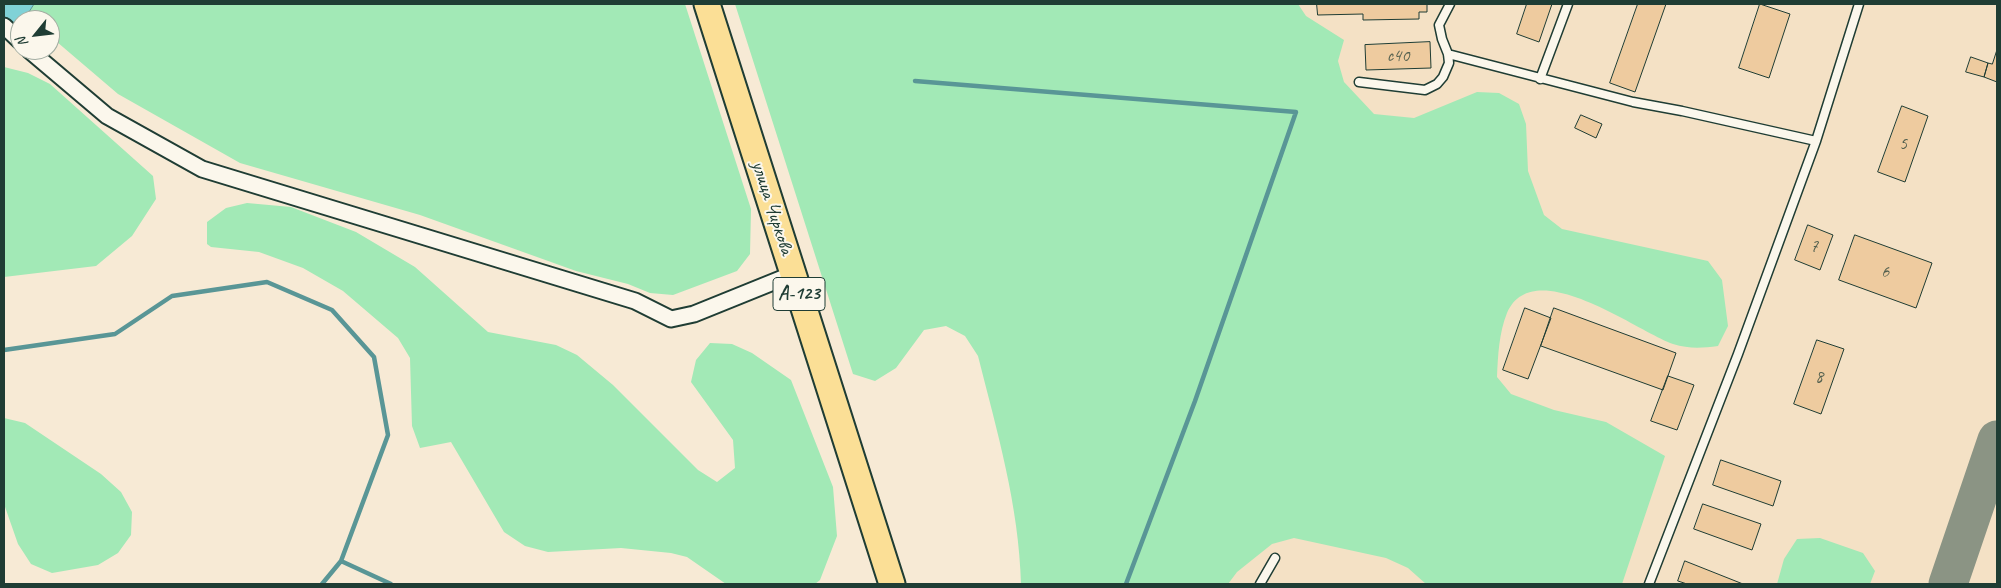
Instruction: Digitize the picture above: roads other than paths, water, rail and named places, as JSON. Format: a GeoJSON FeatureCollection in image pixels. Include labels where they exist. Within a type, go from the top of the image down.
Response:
{"type":"FeatureCollection","features":[{"type":"Feature","properties":{"kind":"main road","name":"улица Чиркова"},"geometry":{"type":"LineString","coordinates":[[707,4],[892,584]]}},
{"type":"Feature","properties":{"kind":"street"},"geometry":{"type":"LineString","coordinates":[[41,60],[107,116],[202,169],[636,301],[671,319],[694,314],[793,274]]}},
{"type":"Feature","properties":{"kind":"lane"},"geometry":{"type":"LineString","coordinates":[[1359,82],[1425,90],[1437,84],[1443,77],[1449,63],[1439,25],[1450,4]]}},
{"type":"Feature","properties":{"kind":"lane"},"geometry":{"type":"LineString","coordinates":[[1540,78],[1568,4]]}},
{"type":"Feature","properties":{"kind":"lane"},"geometry":{"type":"LineString","coordinates":[[1649,584],[1741,345],[1816,140],[1859,4]]}},
{"type":"Feature","properties":{"kind":"lane"},"geometry":{"type":"LineString","coordinates":[[1448,54],[1633,102],[1682,110],[1816,140]]}},
{"type":"Feature","properties":{"kind":"lane"},"geometry":{"type":"LineString","coordinates":[[1260,584],[1276,558]]}},
{"type":"Feature","properties":{"kind":"water"},"geometry":{"type":"Polygon","coordinates":[[[4,4],[34,4],[30,10],[10,10],[10,32],[4,38],[4,4]]]}},
{"type":"Feature","properties":{"kind":"waterway"},"geometry":{"type":"LineString","coordinates":[[915,81],[1296,112],[1195,401],[1126,584]]}},
{"type":"Feature","properties":{"kind":"waterway"},"geometry":{"type":"LineString","coordinates":[[4,350],[115,334],[172,296],[267,282],[332,310],[374,357],[388,435],[341,561]]}},
{"type":"Feature","properties":{"kind":"waterway"},"geometry":{"type":"LineString","coordinates":[[322,584],[341,561],[391,584]]}}]}
